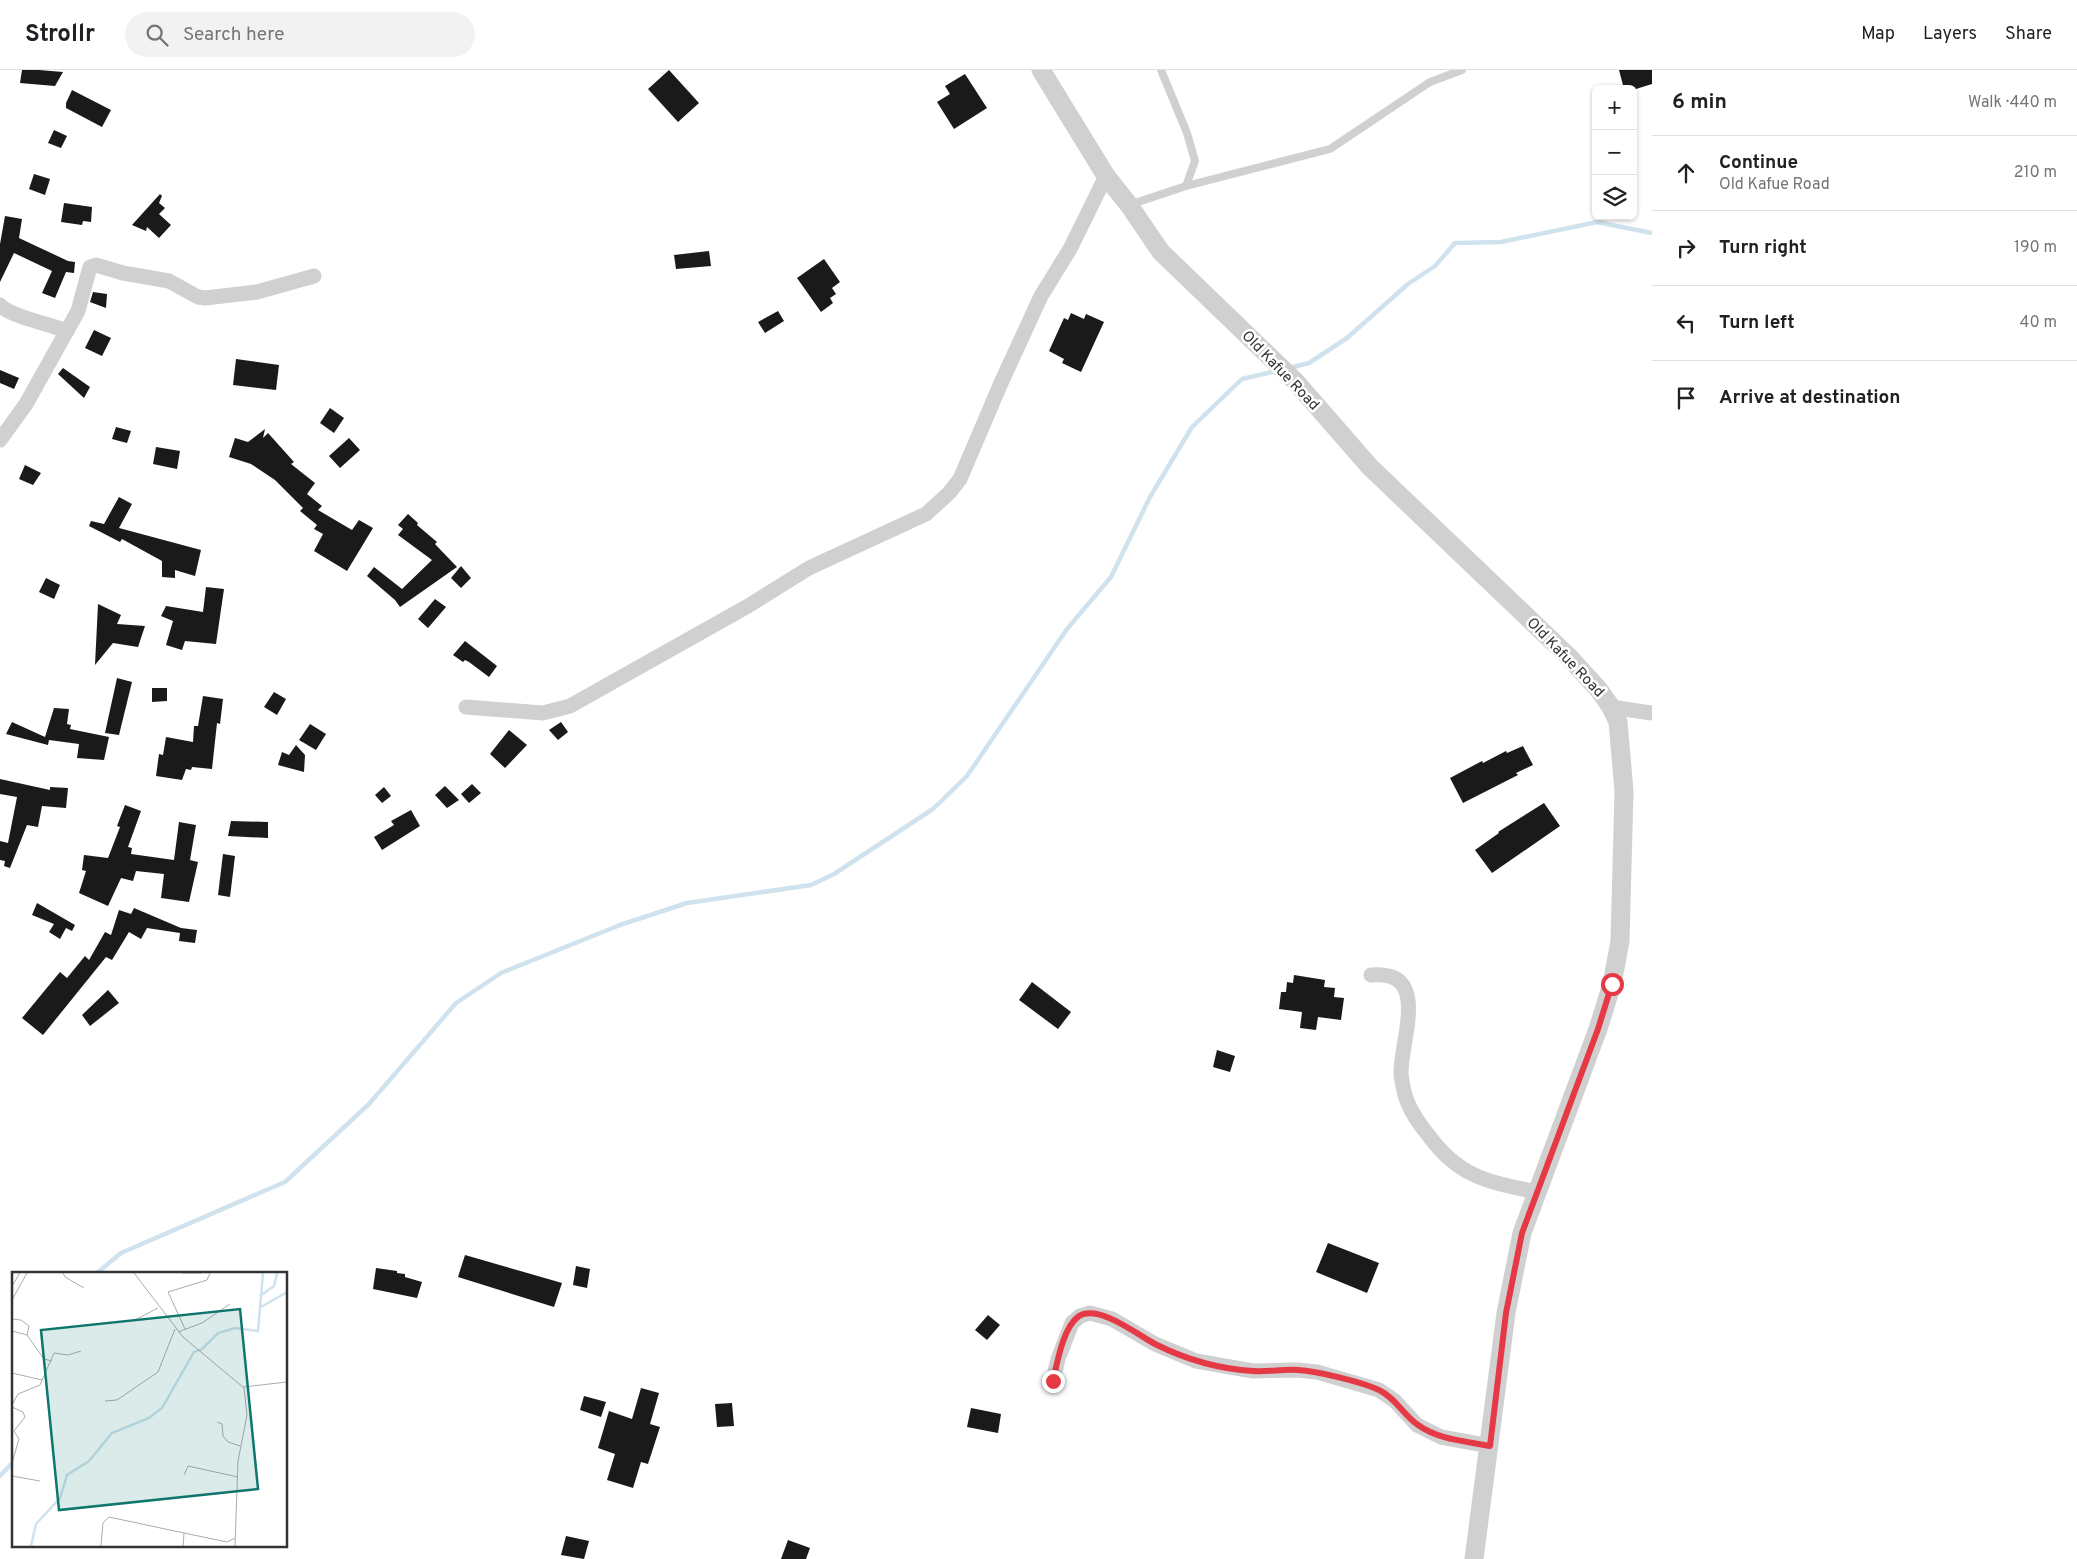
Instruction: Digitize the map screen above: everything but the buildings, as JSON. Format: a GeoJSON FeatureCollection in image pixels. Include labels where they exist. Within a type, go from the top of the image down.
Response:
{"type":"FeatureCollection","features":[{"type":"Feature","properties":{"kind":"street","name":"Old Kafue Road"},"geometry":{"type":"LineString","coordinates":[[1041,70],[1106,176],[1162,252],[1295,381],[1370,467],[1568,656],[1599,690],[1611,707],[1618,722],[1624,791],[1620,941],[1612,984],[1598,1029],[1522,1233],[1506,1313],[1474,1559]]}},
{"type":"Feature","properties":{"kind":"street"},"geometry":{"type":"LineString","coordinates":[[466,707],[542,713],[570,706],[748,606],[809,568],[926,514],[950,493],[960,479],[1001,382],[1041,296],[1070,249],[1106,176]]}},
{"type":"Feature","properties":{"kind":"street"},"geometry":{"type":"LineString","coordinates":[[0,440],[26,404],[78,311],[90,267],[96,265],[123,273],[169,281],[198,297],[205,298],[257,292],[314,276]]}},
{"type":"Feature","properties":{"kind":"street"},"geometry":{"type":"LineString","coordinates":[[0,305],[8,312],[67,331]]}},
{"type":"Feature","properties":{"kind":"street"},"geometry":{"type":"LineString","coordinates":[[1611,707],[1652,713]]}},
{"type":"Feature","properties":{"kind":"street"},"geometry":{"type":"LineString","coordinates":[[1371,975],[1383,974],[1393,976],[1403,984],[1407,994],[1409,1013],[1401,1074],[1406,1099],[1414,1116],[1434,1142],[1461,1168],[1481,1179],[1537,1192]]}},
{"type":"Feature","properties":{"kind":"street"},"geometry":{"type":"LineString","coordinates":[[1053,1381],[1058,1359],[1072,1323],[1080,1316],[1090,1313],[1112,1319],[1155,1344],[1196,1361],[1253,1371],[1298,1370],[1317,1372],[1379,1390],[1395,1401],[1417,1425],[1441,1437],[1490,1446]]}},
{"type":"Feature","properties":{"kind":"lane"},"geometry":{"type":"LineString","coordinates":[[1160,70],[1186,133],[1194,161],[1186,186]]}},
{"type":"Feature","properties":{"kind":"lane"},"geometry":{"type":"LineString","coordinates":[[1129,205],[1186,186],[1330,149],[1430,82],[1462,70]]}},
{"type":"Feature","properties":{"kind":"waterway"},"geometry":{"type":"LineString","coordinates":[[1289,368],[1309,363],[1347,338],[1408,284],[1435,266],[1455,243],[1501,242],[1597,222],[1652,233]]}},
{"type":"Feature","properties":{"kind":"waterway"},"geometry":{"type":"LineString","coordinates":[[98,1272],[121,1253],[285,1182],[369,1104],[456,1003],[501,973],[620,925],[687,903],[811,885],[834,874],[933,809],[967,776],[1067,629],[1111,577],[1150,497],[1192,427],[1242,379],[1276,371]]}},
{"type":"Feature","properties":{"kind":"waterway"},"geometry":{"type":"LineString","coordinates":[[0,1476],[12,1463]]}},
{"type":"Feature","properties":{"kind":"route"},"geometry":{"type":"LineString","coordinates":[[1053,1381],[1065,1337],[1072,1323],[1080,1316],[1090,1313],[1112,1319],[1155,1344],[1196,1361],[1220,1367],[1253,1371],[1298,1370],[1317,1372],[1379,1390],[1395,1401],[1417,1425],[1441,1437],[1490,1446],[1506,1313],[1522,1233],[1598,1029],[1612,984]]}}]}
